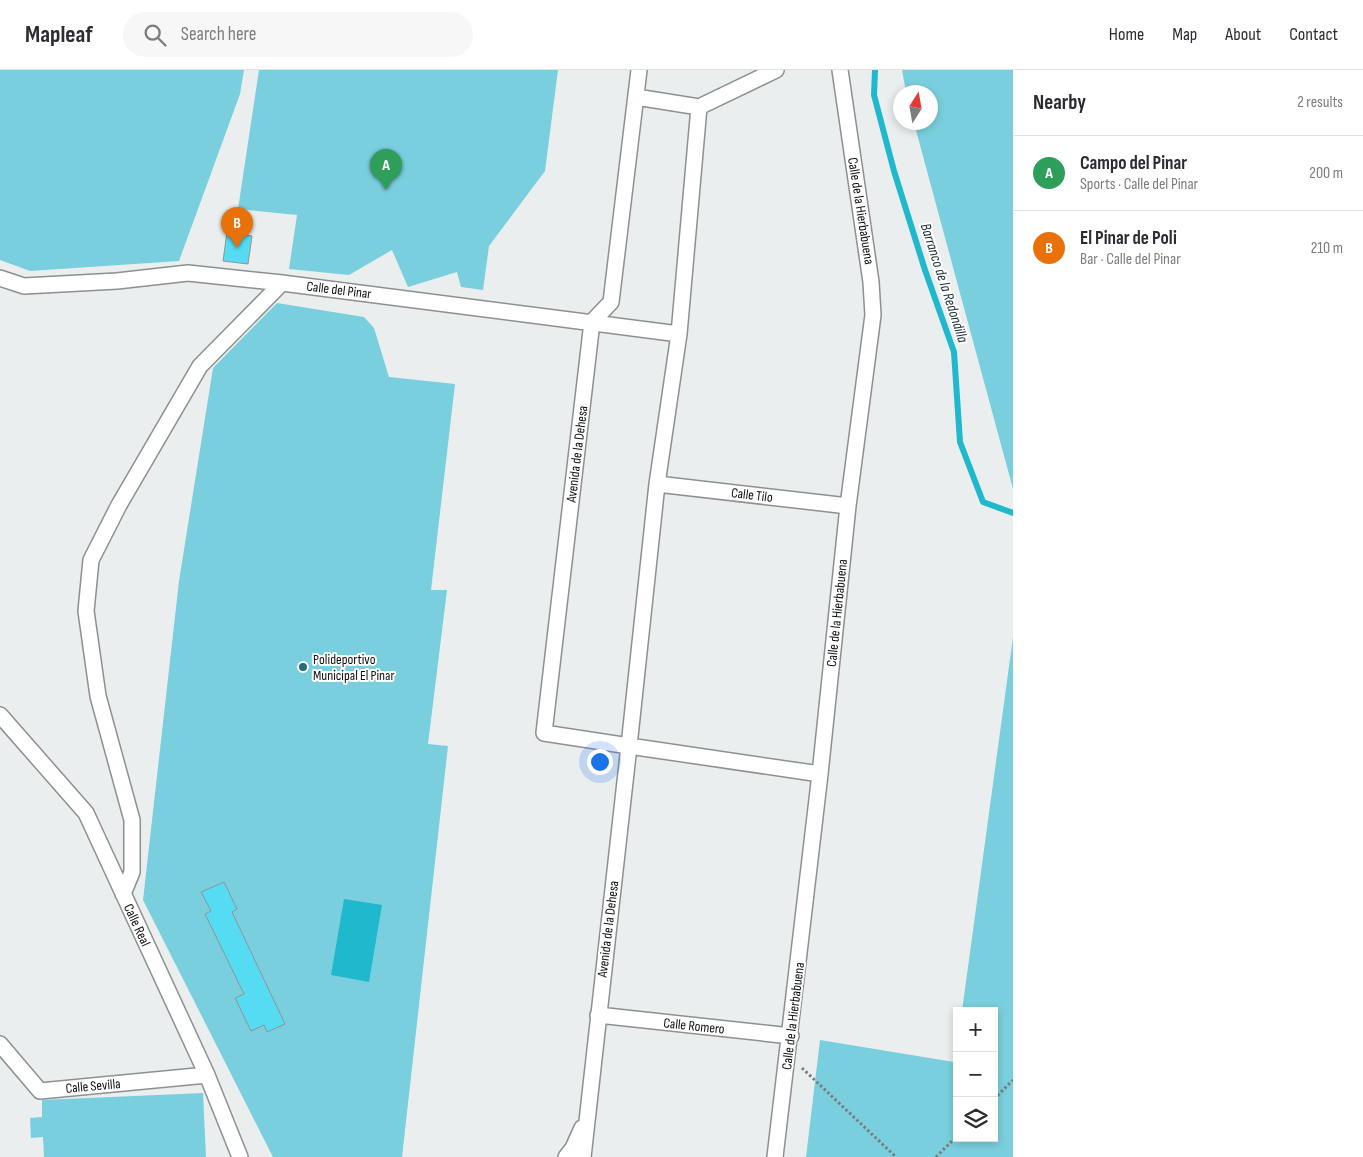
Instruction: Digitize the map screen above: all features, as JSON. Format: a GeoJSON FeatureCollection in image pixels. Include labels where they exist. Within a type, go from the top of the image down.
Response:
{"type":"FeatureCollection","features":[{"type":"Feature","properties":{"kind":"street"},"geometry":{"type":"LineString","coordinates":[[592,322],[611,302],[639,70]]}},
{"type":"Feature","properties":{"kind":"street"},"geometry":{"type":"LineString","coordinates":[[636,96],[699,107],[776,70]]}},
{"type":"Feature","properties":{"kind":"street","name":"Calle de la Hierbabuena"},"geometry":{"type":"LineString","coordinates":[[775,1157],[791,1036],[848,506],[873,315],[871,282],[840,70]]}},
{"type":"Feature","properties":{"kind":"street","name":"Avenida de la Dehesa"},"geometry":{"type":"LineString","coordinates":[[583,1157],[657,484],[678,334],[699,107]]}},
{"type":"Feature","properties":{"kind":"street","name":"Calle del Pinar"},"geometry":{"type":"LineString","coordinates":[[0,278],[24,286],[117,281],[188,273],[282,283],[678,334]]}},
{"type":"Feature","properties":{"kind":"street"},"geometry":{"type":"LineString","coordinates":[[123,894],[132,872],[132,820],[98,696],[86,611],[91,560],[120,505],[200,366],[282,283]]}},
{"type":"Feature","properties":{"kind":"street","name":"Avenida de la Dehesa"},"geometry":{"type":"LineString","coordinates":[[592,322],[544,733],[629,746]]}},
{"type":"Feature","properties":{"kind":"street","name":"Calle Tilo"},"geometry":{"type":"LineString","coordinates":[[657,484],[848,506]]}},
{"type":"Feature","properties":{"kind":"street","name":"Calle Real"},"geometry":{"type":"LineString","coordinates":[[0,715],[86,812],[206,1075],[240,1157]]}},
{"type":"Feature","properties":{"kind":"street"},"geometry":{"type":"LineString","coordinates":[[629,746],[820,774]]}},
{"type":"Feature","properties":{"kind":"street","name":"Calle Romero"},"geometry":{"type":"LineString","coordinates":[[598,1015],[791,1036]]}},
{"type":"Feature","properties":{"kind":"street","name":"Calle Sevilla"},"geometry":{"type":"LineString","coordinates":[[0,1044],[40,1091],[206,1075]]}},
{"type":"Feature","properties":{"kind":"street","name":"Avenida de la Dehesa"},"geometry":{"type":"LineString","coordinates":[[566,1157],[573,1148],[588,1113]]}},
{"type":"Feature","properties":{"kind":"path"},"geometry":{"type":"LineString","coordinates":[[788,1055],[896,1157]]}},
{"type":"Feature","properties":{"kind":"path"},"geometry":{"type":"LineString","coordinates":[[996,1097],[1013,1080]]}},
{"type":"Feature","properties":{"kind":"path"},"geometry":{"type":"LineString","coordinates":[[936,1157],[953,1140]]}},
{"type":"Feature","properties":{"kind":"shaded area"},"geometry":{"type":"Polygon","coordinates":[[[0,70],[244,70],[240,94],[179,261],[30,271],[0,260],[0,70]]]}},
{"type":"Feature","properties":{"kind":"shaded area"},"geometry":{"type":"Polygon","coordinates":[[[259,70],[558,70],[545,171],[489,246],[483,290],[461,287],[457,272],[408,287],[392,250],[349,275],[289,269],[297,215],[238,209],[259,70]]]}},
{"type":"Feature","properties":{"kind":"shaded area"},"geometry":{"type":"Polygon","coordinates":[[[902,70],[1013,70],[1013,489],[916,130],[938,130],[938,85],[905,85],[902,70]]]}},
{"type":"Feature","properties":{"kind":"shaded area","name":"Polideportivo Municipal El Pinar"},"geometry":{"type":"Polygon","coordinates":[[[277,303],[364,317],[374,328],[389,377],[455,384],[431,590],[447,590],[428,744],[448,746],[402,1157],[273,1157],[143,900],[179,581],[213,368],[277,303]]]}},
{"type":"Feature","properties":{"kind":"shaded area"},"geometry":{"type":"Polygon","coordinates":[[[1013,637],[1013,1157],[806,1157],[820,1040],[953,1062],[953,1142],[998,1142],[998,1007],[963,1007],[1013,637]]]}},
{"type":"Feature","properties":{"kind":"shaded area"},"geometry":{"type":"Polygon","coordinates":[[[344,899],[382,905],[369,982],[331,975],[344,899]]]}},
{"type":"Feature","properties":{"kind":"shaded area"},"geometry":{"type":"Polygon","coordinates":[[[203,1093],[206,1157],[44,1157],[43,1137],[31,1138],[30,1118],[42,1117],[42,1100],[203,1093]]]}},
{"type":"Feature","properties":{"kind":"building"},"geometry":{"type":"Polygon","coordinates":[[[227,232],[252,236],[248,264],[223,261],[227,232]]]}},
{"type":"Feature","properties":{"kind":"building"},"geometry":{"type":"Polygon","coordinates":[[[224,882],[237,909],[232,912],[285,1024],[267,1032],[264,1025],[251,1031],[235,998],[244,994],[205,914],[211,911],[201,892],[224,882]]]}},
{"type":"Feature","properties":{"kind":"waterway","name":"Barranco de la Redondilla"},"geometry":{"type":"LineString","coordinates":[[875,70],[874,95],[894,171],[925,270],[954,352],[960,442],[983,502],[1013,513]]}},
{"type":"Feature","properties":{"kind":"place","name":"Campo del Pinar"},"geometry":{"type":"Point","coordinates":[386,190]}},
{"type":"Feature","properties":{"kind":"place","name":"El Pinar de Poli"},"geometry":{"type":"Point","coordinates":[237,248]}},
{"type":"Feature","properties":{"kind":"place","name":"Polideportivo Municipal El Pinar"},"geometry":{"type":"Point","coordinates":[303,667]}}]}
